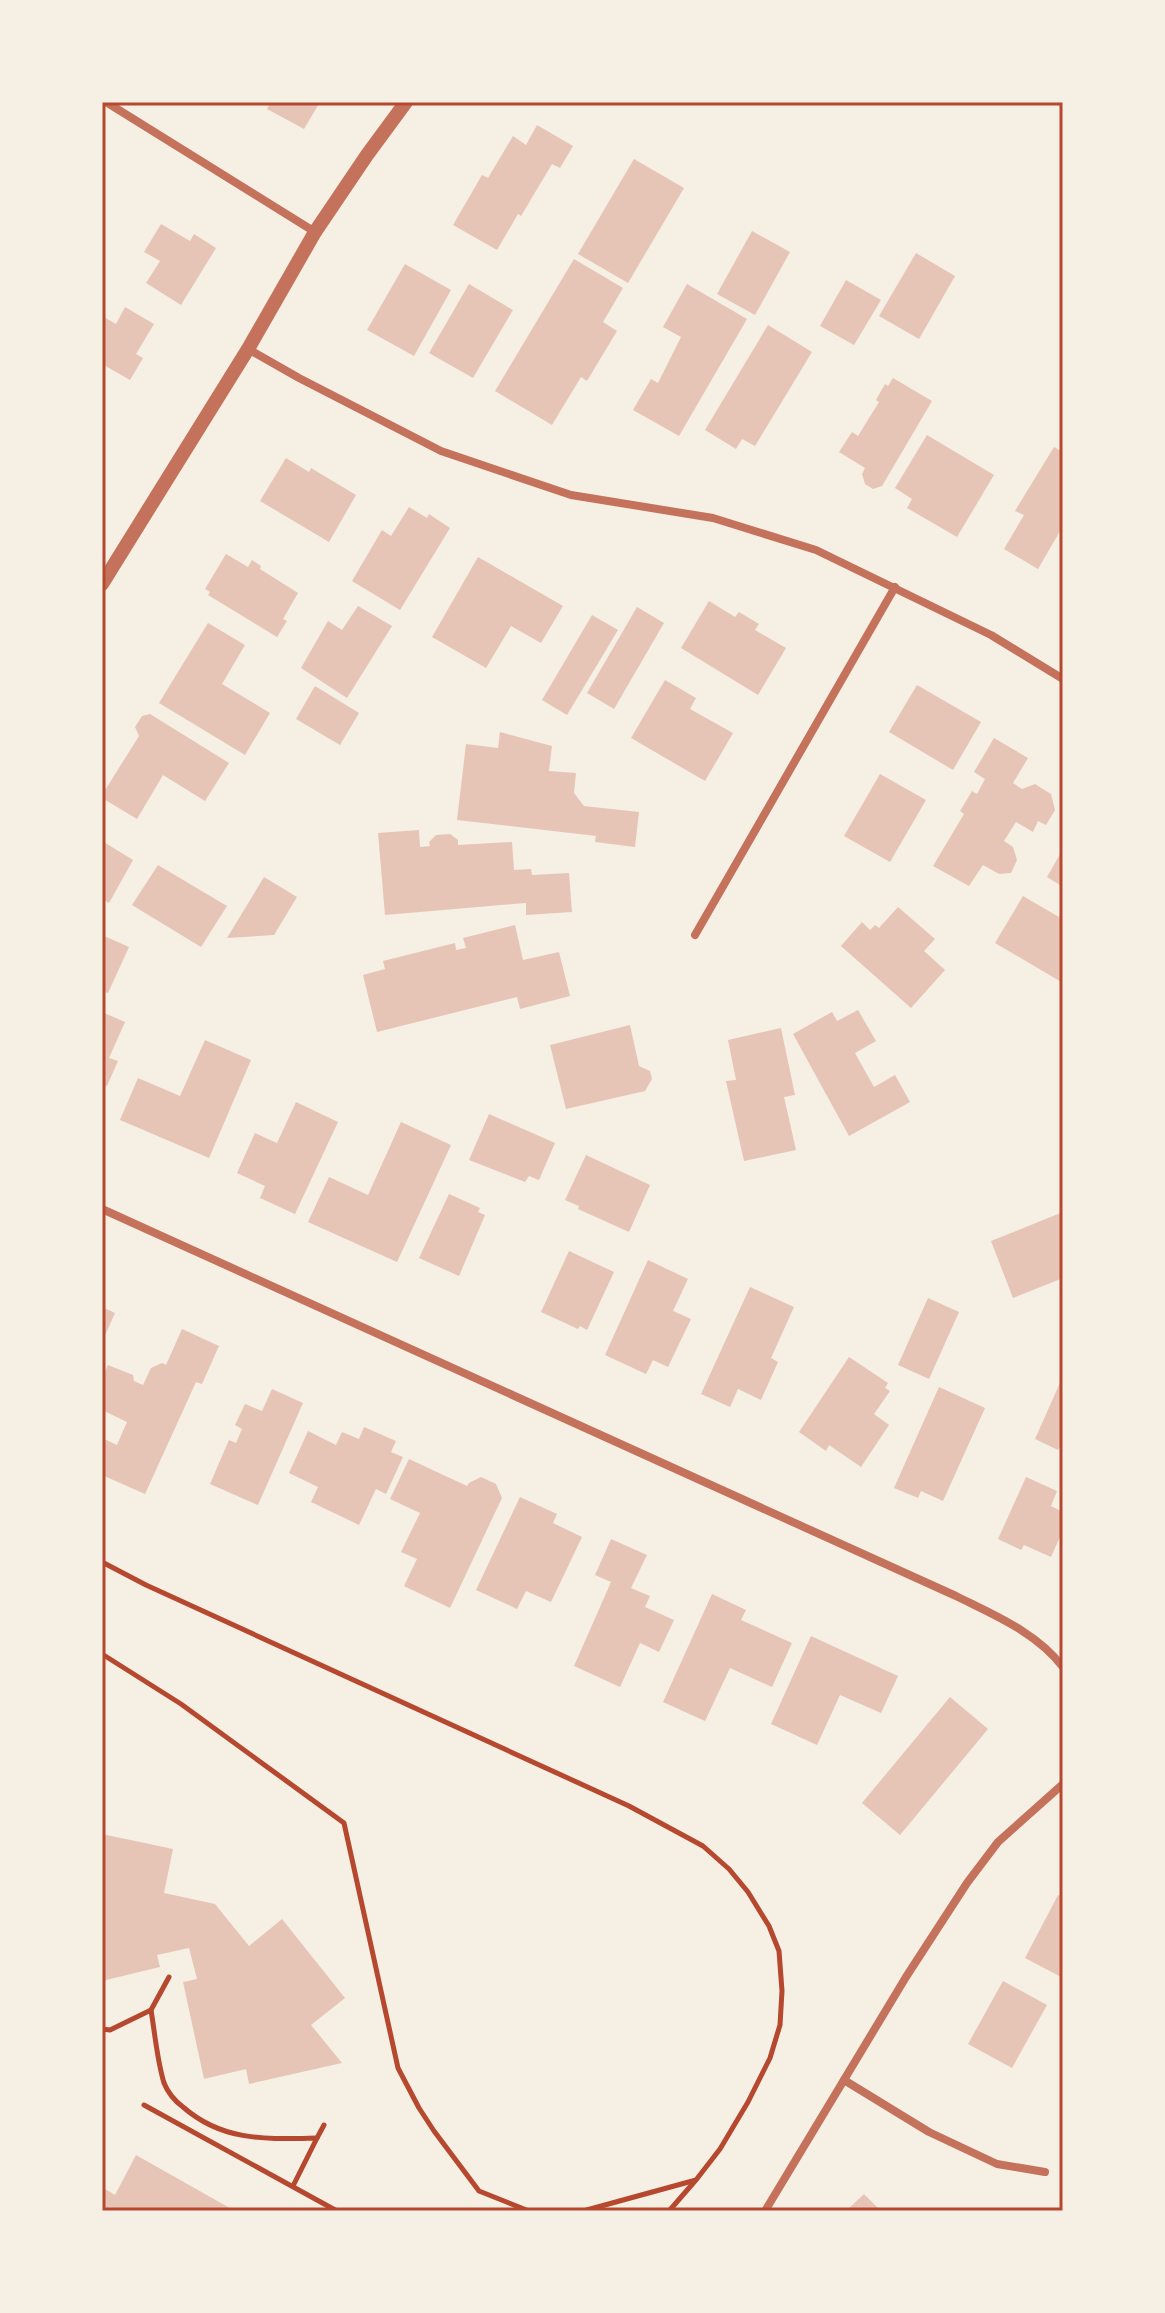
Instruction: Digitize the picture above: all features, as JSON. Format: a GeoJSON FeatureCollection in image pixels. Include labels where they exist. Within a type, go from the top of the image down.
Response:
{"type":"FeatureCollection","features":[{"type":"Feature","properties":{"kind":"street"},"geometry":{"type":"LineString","coordinates":[[106,102],[315,232]]}},
{"type":"Feature","properties":{"kind":"street"},"geometry":{"type":"LineString","coordinates":[[102,584],[248,349],[315,232],[406,102]]}},
{"type":"Feature","properties":{"kind":"street"},"geometry":{"type":"LineString","coordinates":[[248,349],[441,451],[571,495],[713,518],[816,550],[991,635],[1063,679]]}},
{"type":"Feature","properties":{"kind":"street"},"geometry":{"type":"LineString","coordinates":[[695,935],[895,587]]}},
{"type":"Feature","properties":{"kind":"street"},"geometry":{"type":"LineString","coordinates":[[102,1209],[956,1596],[1041,1643],[1063,1667]]}},
{"type":"Feature","properties":{"kind":"street"},"geometry":{"type":"LineString","coordinates":[[765,2211],[906,1977],[967,1883],[998,1842],[1063,1784]]}},
{"type":"Feature","properties":{"kind":"street"},"geometry":{"type":"LineString","coordinates":[[844,2080],[929,2132],[997,2164],[1045,2172]]}},
{"type":"Feature","properties":{"kind":"path"},"geometry":{"type":"LineString","coordinates":[[102,1562],[629,1806],[703,1846],[729,1869],[769,1926],[779,1951],[782,1991],[780,2025],[770,2058],[720,2149],[669,2211]]}},
{"type":"Feature","properties":{"kind":"path"},"geometry":{"type":"LineString","coordinates":[[102,1654],[181,1704],[344,1823],[398,2068],[434,2131],[479,2191],[529,2211]]}},
{"type":"Feature","properties":{"kind":"path"},"geometry":{"type":"LineString","coordinates":[[102,2029],[110,2030],[151,2010],[169,1977]]}},
{"type":"Feature","properties":{"kind":"path"},"geometry":{"type":"LineString","coordinates":[[151,2010],[165,2085],[175,2100],[194,2116],[214,2128],[266,2140],[317,2138]]}},
{"type":"Feature","properties":{"kind":"path"},"geometry":{"type":"LineString","coordinates":[[144,2105],[337,2211]]}},
{"type":"Feature","properties":{"kind":"path"},"geometry":{"type":"LineString","coordinates":[[293,2186],[324,2125]]}},
{"type":"Feature","properties":{"kind":"path"},"geometry":{"type":"LineString","coordinates":[[583,2211],[696,2180]]}},
{"type":"Feature","properties":{"kind":"building"},"geometry":{"type":"Polygon","coordinates":[[[265,102],[320,102],[304,129],[267,109],[269,105],[265,102]]]}},
{"type":"Feature","properties":{"kind":"building"},"geometry":{"type":"Polygon","coordinates":[[[537,125],[573,146],[560,168],[552,164],[497,250],[453,225],[482,175],[488,178],[513,136],[526,145],[537,125]]]}},
{"type":"Feature","properties":{"kind":"building"},"geometry":{"type":"Polygon","coordinates":[[[634,159],[684,188],[628,283],[578,254],[634,159]]]}},
{"type":"Feature","properties":{"kind":"building"},"geometry":{"type":"Polygon","coordinates":[[[161,224],[190,241],[194,234],[216,248],[181,305],[146,283],[160,261],[144,252],[161,224]]]}},
{"type":"Feature","properties":{"kind":"building"},"geometry":{"type":"Polygon","coordinates":[[[752,231],[790,252],[755,315],[717,294],[752,231]]]}},
{"type":"Feature","properties":{"kind":"building"},"geometry":{"type":"Polygon","coordinates":[[[916,253],[955,276],[919,339],[879,316],[916,253]]]}},
{"type":"Feature","properties":{"kind":"building"},"geometry":{"type":"Polygon","coordinates":[[[574,259],[623,288],[603,322],[617,331],[587,381],[581,377],[552,425],[495,391],[574,259]]]}},
{"type":"Feature","properties":{"kind":"building"},"geometry":{"type":"Polygon","coordinates":[[[405,264],[451,290],[414,356],[367,330],[405,264]]]}},
{"type":"Feature","properties":{"kind":"building"},"geometry":{"type":"Polygon","coordinates":[[[846,280],[881,300],[854,345],[820,326],[846,280]]]}},
{"type":"Feature","properties":{"kind":"building"},"geometry":{"type":"Polygon","coordinates":[[[469,284],[513,310],[473,378],[429,353],[469,284]]]}},
{"type":"Feature","properties":{"kind":"building"},"geometry":{"type":"Polygon","coordinates":[[[687,284],[747,319],[679,436],[633,410],[651,379],[658,383],[681,337],[663,327],[687,284]]]}},
{"type":"Feature","properties":{"kind":"building"},"geometry":{"type":"Polygon","coordinates":[[[125,307],[154,324],[136,354],[143,358],[130,380],[102,364],[102,316],[116,324],[125,307]]]}},
{"type":"Feature","properties":{"kind":"building"},"geometry":{"type":"Polygon","coordinates":[[[768,325],[812,352],[755,446],[742,439],[736,449],[705,430],[768,325]]]}},
{"type":"Feature","properties":{"kind":"building"},"geometry":{"type":"Polygon","coordinates":[[[893,378],[932,401],[882,486],[873,489],[865,484],[862,474],[865,468],[839,452],[852,432],[858,436],[879,402],[876,400],[885,384],[888,386],[893,378]]]}},
{"type":"Feature","properties":{"kind":"building"},"geometry":{"type":"Polygon","coordinates":[[[927,435],[994,475],[957,537],[907,508],[912,499],[895,488],[927,435]]]}},
{"type":"Feature","properties":{"kind":"building"},"geometry":{"type":"Polygon","coordinates":[[[1054,447],[1063,452],[1063,526],[1038,569],[1004,549],[1024,515],[1015,511],[1054,447]]]}},
{"type":"Feature","properties":{"kind":"building"},"geometry":{"type":"Polygon","coordinates":[[[286,458],[309,472],[311,468],[356,495],[329,542],[260,501],[286,458]]]}},
{"type":"Feature","properties":{"kind":"building"},"geometry":{"type":"Polygon","coordinates":[[[409,507],[427,518],[429,514],[450,528],[400,610],[352,581],[382,530],[391,536],[409,507]]]}},
{"type":"Feature","properties":{"kind":"building"},"geometry":{"type":"Polygon","coordinates":[[[226,554],[248,567],[252,560],[261,566],[260,569],[298,593],[277,637],[208,595],[210,592],[205,589],[226,554]]]}},
{"type":"Feature","properties":{"kind":"building"},"geometry":{"type":"Polygon","coordinates":[[[478,557],[563,606],[541,643],[511,626],[486,668],[432,637],[478,557]]]}},
{"type":"Feature","properties":{"kind":"building"},"geometry":{"type":"Polygon","coordinates":[[[709,601],[735,617],[739,612],[759,624],[755,630],[786,648],[758,695],[681,648],[709,601]]]}},
{"type":"Feature","properties":{"kind":"building"},"geometry":{"type":"Polygon","coordinates":[[[358,606],[392,626],[347,698],[301,668],[328,621],[342,630],[358,606]]]}},
{"type":"Feature","properties":{"kind":"building"},"geometry":{"type":"Polygon","coordinates":[[[637,607],[664,623],[614,709],[587,693],[637,607]]]}},
{"type":"Feature","properties":{"kind":"building"},"geometry":{"type":"Polygon","coordinates":[[[592,615],[618,630],[567,715],[542,700],[592,615]]]}},
{"type":"Feature","properties":{"kind":"building"},"geometry":{"type":"Polygon","coordinates":[[[208,623],[245,645],[222,684],[270,713],[245,755],[159,703],[208,623]]]}},
{"type":"Feature","properties":{"kind":"building"},"geometry":{"type":"Polygon","coordinates":[[[665,680],[696,698],[690,709],[733,733],[705,781],[631,738],[665,680]]]}},
{"type":"Feature","properties":{"kind":"building"},"geometry":{"type":"Polygon","coordinates":[[[917,685],[981,722],[953,770],[889,732],[917,685]]]}},
{"type":"Feature","properties":{"kind":"building"},"geometry":{"type":"Polygon","coordinates":[[[315,686],[359,713],[340,745],[296,719],[315,686]]]}},
{"type":"Feature","properties":{"kind":"building"},"geometry":{"type":"Polygon","coordinates":[[[150,714],[229,763],[205,801],[163,775],[137,819],[102,798],[102,795],[139,736],[135,727],[142,716],[150,714]]]}},
{"type":"Feature","properties":{"kind":"building"},"geometry":{"type":"Polygon","coordinates":[[[500,732],[552,746],[549,771],[576,773],[574,793],[584,806],[639,812],[635,847],[595,842],[596,836],[457,820],[466,744],[498,748],[500,732]]]}},
{"type":"Feature","properties":{"kind":"building"},"geometry":{"type":"Polygon","coordinates":[[[994,738],[1028,758],[1013,783],[1022,789],[1035,784],[1051,794],[1055,810],[1046,825],[1038,821],[1033,832],[1016,822],[1004,841],[1013,847],[1017,860],[1011,873],[999,874],[983,865],[969,886],[933,866],[964,814],[960,811],[972,791],[977,794],[985,779],[974,772],[994,738]]]}},
{"type":"Feature","properties":{"kind":"building"},"geometry":{"type":"Polygon","coordinates":[[[880,774],[926,800],[890,862],[844,836],[880,774]]]}},
{"type":"Feature","properties":{"kind":"building"},"geometry":{"type":"Polygon","coordinates":[[[419,830],[420,847],[430,846],[429,842],[436,835],[450,834],[458,840],[458,845],[512,842],[514,870],[531,869],[532,875],[569,873],[572,912],[526,915],[526,903],[385,915],[378,833],[419,830]]]}},
{"type":"Feature","properties":{"kind":"building"},"geometry":{"type":"Polygon","coordinates":[[[102,841],[133,860],[109,903],[102,899],[102,841]]]}},
{"type":"Feature","properties":{"kind":"building"},"geometry":{"type":"Polygon","coordinates":[[[1063,849],[1063,887],[1047,877],[1063,849]]]}},
{"type":"Feature","properties":{"kind":"building"},"geometry":{"type":"Polygon","coordinates":[[[158,865],[227,906],[201,947],[132,905],[158,865]]]}},
{"type":"Feature","properties":{"kind":"building"},"geometry":{"type":"Polygon","coordinates":[[[264,877],[297,897],[274,935],[227,938],[264,877]]]}},
{"type":"Feature","properties":{"kind":"building"},"geometry":{"type":"Polygon","coordinates":[[[1023,896],[1059,917],[1063,909],[1063,983],[995,943],[1023,896]]]}},
{"type":"Feature","properties":{"kind":"building"},"geometry":{"type":"Polygon","coordinates":[[[898,907],[935,939],[924,951],[945,970],[911,1008],[841,946],[862,922],[870,930],[875,925],[879,928],[898,907]]]}},
{"type":"Feature","properties":{"kind":"building"},"geometry":{"type":"Polygon","coordinates":[[[515,925],[523,960],[559,952],[570,996],[520,1009],[517,997],[377,1032],[363,975],[385,969],[383,961],[455,943],[456,950],[466,948],[463,938],[515,925]]]}},
{"type":"Feature","properties":{"kind":"building"},"geometry":{"type":"Polygon","coordinates":[[[102,935],[129,947],[108,993],[102,991],[102,935]]]}},
{"type":"Feature","properties":{"kind":"building"},"geometry":{"type":"Polygon","coordinates":[[[858,1010],[876,1041],[855,1053],[874,1087],[895,1075],[910,1102],[849,1136],[793,1034],[832,1012],[837,1021],[858,1010]]]}},
{"type":"Feature","properties":{"kind":"building"},"geometry":{"type":"Polygon","coordinates":[[[102,1012],[125,1022],[109,1058],[118,1061],[107,1086],[102,1084],[102,1012]]]}},
{"type":"Feature","properties":{"kind":"building"},"geometry":{"type":"Polygon","coordinates":[[[630,1025],[639,1066],[650,1071],[652,1079],[645,1091],[566,1109],[550,1045],[630,1025]]]}},
{"type":"Feature","properties":{"kind":"building"},"geometry":{"type":"Polygon","coordinates":[[[781,1028],[795,1095],[784,1097],[796,1150],[744,1161],[726,1081],[736,1080],[728,1040],[781,1028]]]}},
{"type":"Feature","properties":{"kind":"building"},"geometry":{"type":"Polygon","coordinates":[[[205,1040],[251,1060],[209,1158],[120,1120],[138,1078],[180,1096],[205,1040]]]}},
{"type":"Feature","properties":{"kind":"building"},"geometry":{"type":"Polygon","coordinates":[[[296,1102],[338,1122],[295,1214],[260,1198],[265,1186],[237,1173],[255,1133],[277,1143],[296,1102]]]}},
{"type":"Feature","properties":{"kind":"building"},"geometry":{"type":"Polygon","coordinates":[[[489,1114],[555,1143],[539,1180],[529,1176],[525,1182],[469,1160],[489,1114]]]}},
{"type":"Feature","properties":{"kind":"building"},"geometry":{"type":"Polygon","coordinates":[[[401,1122],[451,1145],[397,1262],[308,1222],[329,1177],[368,1195],[401,1122]]]}},
{"type":"Feature","properties":{"kind":"building"},"geometry":{"type":"Polygon","coordinates":[[[586,1155],[650,1185],[629,1232],[565,1200],[586,1155]]]}},
{"type":"Feature","properties":{"kind":"building"},"geometry":{"type":"Polygon","coordinates":[[[449,1194],[480,1208],[478,1212],[485,1215],[459,1276],[419,1258],[449,1194]]]}},
{"type":"Feature","properties":{"kind":"building"},"geometry":{"type":"Polygon","coordinates":[[[1063,1212],[1063,1278],[1013,1298],[991,1241],[1063,1212]]]}},
{"type":"Feature","properties":{"kind":"building"},"geometry":{"type":"Polygon","coordinates":[[[569,1251],[614,1272],[587,1330],[541,1312],[569,1251]]]}},
{"type":"Feature","properties":{"kind":"building"},"geometry":{"type":"Polygon","coordinates":[[[648,1260],[688,1279],[673,1311],[691,1319],[668,1367],[653,1360],[646,1374],[605,1355],[648,1260]]]}},
{"type":"Feature","properties":{"kind":"building"},"geometry":{"type":"Polygon","coordinates":[[[750,1287],[794,1307],[771,1358],[778,1362],[761,1400],[738,1389],[730,1407],[701,1394],[750,1287]]]}},
{"type":"Feature","properties":{"kind":"building"},"geometry":{"type":"Polygon","coordinates":[[[928,1298],[959,1312],[929,1379],[898,1365],[928,1298]]]}},
{"type":"Feature","properties":{"kind":"building"},"geometry":{"type":"Polygon","coordinates":[[[102,1307],[115,1313],[102,1342],[102,1307]]]}},
{"type":"Feature","properties":{"kind":"building"},"geometry":{"type":"Polygon","coordinates":[[[182,1329],[219,1346],[202,1384],[196,1382],[145,1494],[102,1475],[102,1438],[117,1445],[127,1422],[102,1410],[102,1378],[108,1365],[133,1375],[134,1381],[143,1385],[151,1368],[162,1363],[166,1365],[182,1329]]]}},
{"type":"Feature","properties":{"kind":"building"},"geometry":{"type":"Polygon","coordinates":[[[849,1357],[888,1383],[885,1388],[890,1391],[874,1414],[889,1425],[861,1467],[829,1445],[826,1451],[799,1432],[849,1357]]]}},
{"type":"Feature","properties":{"kind":"building"},"geometry":{"type":"Polygon","coordinates":[[[1063,1376],[1063,1446],[1058,1450],[1035,1439],[1063,1376]]]}},
{"type":"Feature","properties":{"kind":"building"},"geometry":{"type":"Polygon","coordinates":[[[939,1387],[985,1408],[943,1501],[921,1491],[918,1498],[894,1488],[939,1387]]]}},
{"type":"Feature","properties":{"kind":"building"},"geometry":{"type":"Polygon","coordinates":[[[272,1389],[303,1403],[258,1505],[210,1484],[229,1440],[236,1443],[242,1429],[235,1425],[245,1404],[262,1411],[272,1389]]]}},
{"type":"Feature","properties":{"kind":"building"},"geometry":{"type":"Polygon","coordinates":[[[364,1427],[396,1441],[391,1452],[403,1457],[386,1494],[376,1489],[359,1525],[311,1502],[318,1487],[289,1473],[308,1431],[336,1445],[342,1432],[359,1439],[364,1427]]]}},
{"type":"Feature","properties":{"kind":"building"},"geometry":{"type":"Polygon","coordinates":[[[409,1459],[467,1486],[481,1477],[496,1484],[502,1498],[450,1608],[404,1586],[417,1559],[401,1552],[420,1513],[390,1499],[409,1459]]]}},
{"type":"Feature","properties":{"kind":"building"},"geometry":{"type":"Polygon","coordinates":[[[1026,1477],[1057,1491],[1051,1506],[1063,1512],[1063,1530],[1051,1557],[1024,1545],[1021,1550],[998,1539],[1026,1477]]]}},
{"type":"Feature","properties":{"kind":"building"},"geometry":{"type":"Polygon","coordinates":[[[520,1497],[557,1514],[553,1523],[582,1537],[551,1602],[526,1591],[517,1609],[476,1590],[520,1497]]]}},
{"type":"Feature","properties":{"kind":"building"},"geometry":{"type":"Polygon","coordinates":[[[611,1539],[647,1555],[631,1588],[650,1596],[645,1607],[674,1620],[659,1652],[640,1643],[620,1687],[574,1666],[611,1582],[595,1575],[611,1539]]]}},
{"type":"Feature","properties":{"kind":"building"},"geometry":{"type":"Polygon","coordinates":[[[712,1594],[746,1610],[741,1620],[792,1643],[772,1687],[730,1668],[705,1721],[663,1702],[712,1594]]]}},
{"type":"Feature","properties":{"kind":"building"},"geometry":{"type":"Polygon","coordinates":[[[811,1636],[898,1676],[881,1713],[840,1695],[817,1745],[771,1724],[811,1636]]]}},
{"type":"Feature","properties":{"kind":"building"},"geometry":{"type":"Polygon","coordinates":[[[950,1697],[988,1729],[900,1835],[862,1803],[950,1697]]]}},
{"type":"Feature","properties":{"kind":"building"},"geometry":{"type":"Polygon","coordinates":[[[102,1834],[173,1849],[164,1893],[215,1904],[249,1946],[282,1919],[345,1998],[311,2025],[342,2063],[249,2084],[246,2069],[204,2079],[183,1982],[197,1979],[189,1948],[157,1955],[160,1967],[102,1981],[102,1834]]]}},
{"type":"Feature","properties":{"kind":"building"},"geometry":{"type":"Polygon","coordinates":[[[1058,1895],[1063,1897],[1063,1978],[1025,1958],[1058,1895]]]}},
{"type":"Feature","properties":{"kind":"building"},"geometry":{"type":"Polygon","coordinates":[[[1003,1981],[1047,2005],[1012,2068],[968,2044],[1003,1981]]]}},
{"type":"Feature","properties":{"kind":"building"},"geometry":{"type":"Polygon","coordinates":[[[136,2155],[235,2211],[102,2211],[102,2187],[115,2195],[136,2155]]]}},
{"type":"Feature","properties":{"kind":"building"},"geometry":{"type":"Polygon","coordinates":[[[864,2194],[881,2211],[846,2211],[864,2194]]]}}]}
